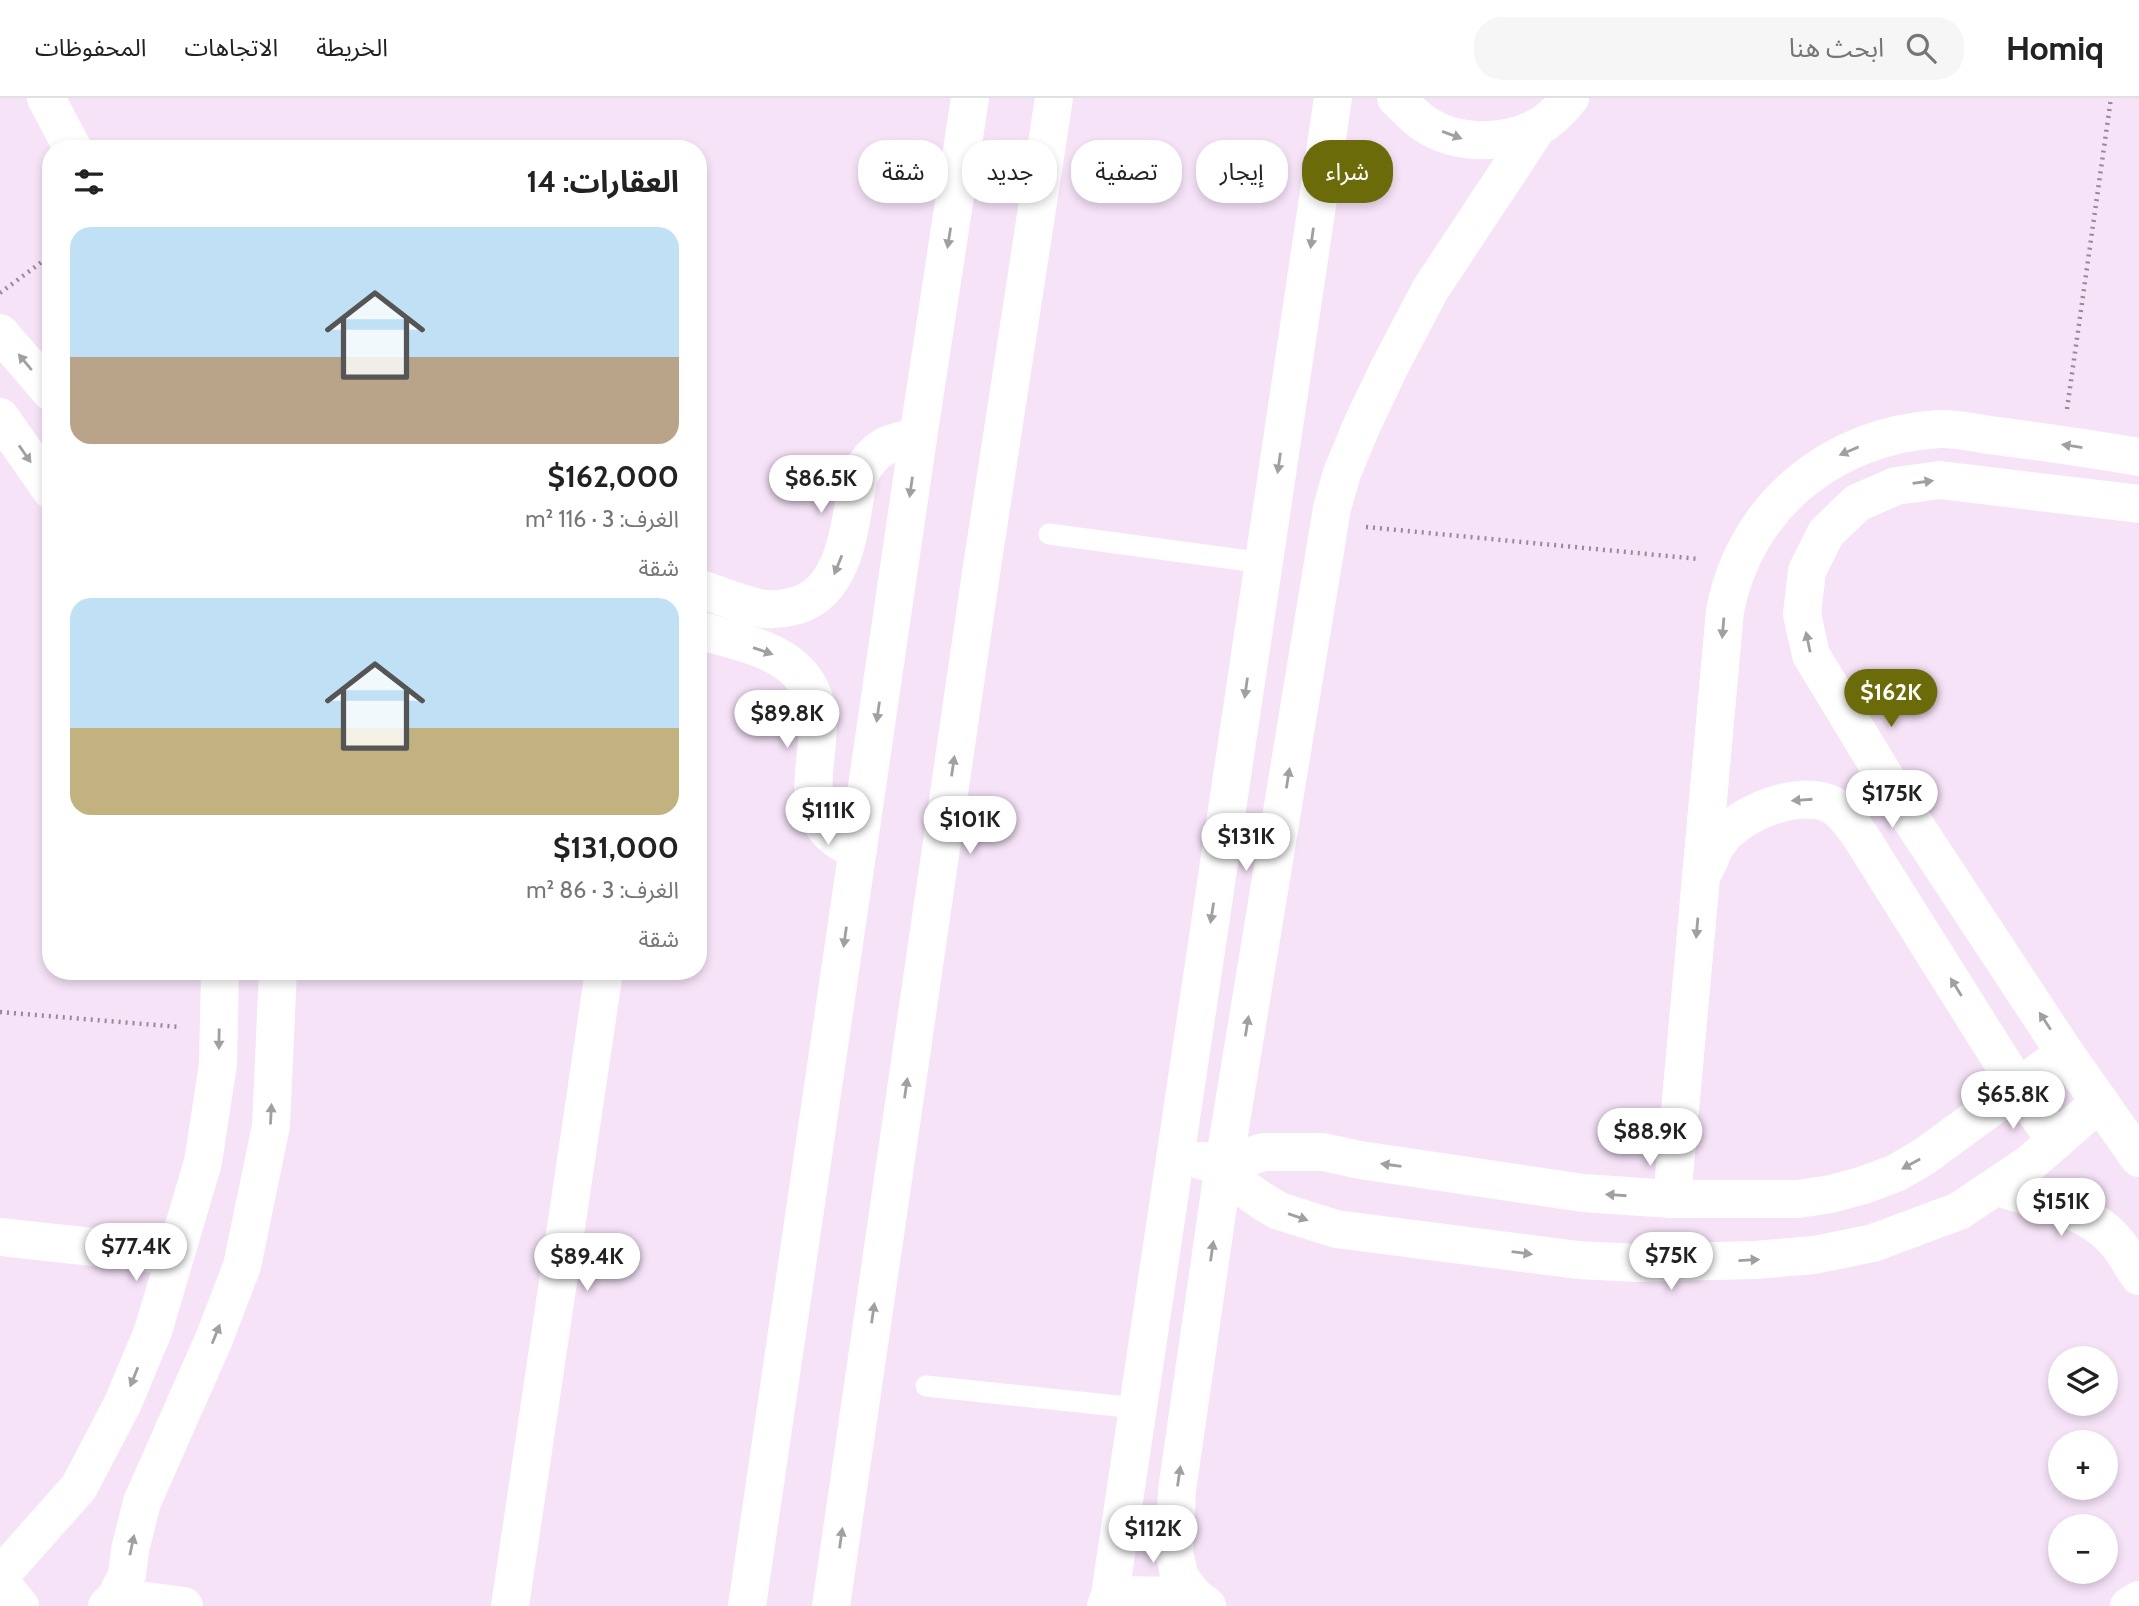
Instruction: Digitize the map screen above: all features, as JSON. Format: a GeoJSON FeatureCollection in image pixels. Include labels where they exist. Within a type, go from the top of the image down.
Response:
{"type":"FeatureCollection","features":[{"type":"Feature","properties":{"kind":"street"},"geometry":{"type":"LineString","coordinates":[[46,98],[68,140]]}},
{"type":"Feature","properties":{"kind":"street"},"geometry":{"type":"LineString","coordinates":[[747,1606],[970,98]]}},
{"type":"Feature","properties":{"kind":"street"},"geometry":{"type":"LineString","coordinates":[[831,1606],[981,573],[1054,98]]}},
{"type":"Feature","properties":{"kind":"street"},"geometry":{"type":"LineString","coordinates":[[1200,1601],[1108,1600],[1333,98]]}},
{"type":"Feature","properties":{"kind":"street"},"geometry":{"type":"LineString","coordinates":[[1396,98],[1425,124],[1461,139],[1500,140],[1554,114],[1601,98]]}},
{"type":"Feature","properties":{"kind":"street"},"geometry":{"type":"LineString","coordinates":[[1200,1601],[1180,1578],[1174,1552],[1177,1490],[1224,1164],[1332,508],[1342,473],[1361,427],[1430,290],[1554,114]]}},
{"type":"Feature","properties":{"kind":"street"},"geometry":{"type":"LineString","coordinates":[[0,333],[42,382]]}},
{"type":"Feature","properties":{"kind":"street"},"geometry":{"type":"LineString","coordinates":[[0,417],[42,478]]}},
{"type":"Feature","properties":{"kind":"street"},"geometry":{"type":"LineString","coordinates":[[1672,1199],[1725,611],[1729,588],[1739,562],[1765,518],[1800,481],[1842,453],[1890,436],[1940,429],[2062,444],[2139,457]]}},
{"type":"Feature","properties":{"kind":"street"},"geometry":{"type":"LineString","coordinates":[[707,592],[766,609],[805,603],[821,591],[840,564],[859,475],[865,464],[884,446],[898,440],[918,438]]}},
{"type":"Feature","properties":{"kind":"street"},"geometry":{"type":"LineString","coordinates":[[2139,503],[1940,480],[1896,486],[1857,503],[1826,533],[1807,571],[1802,614],[1811,655],[1905,810],[2065,1053],[2139,1158]]}},
{"type":"Feature","properties":{"kind":"street"},"geometry":{"type":"LineString","coordinates":[[707,633],[775,654],[803,678],[813,695],[818,713],[819,732],[812,788],[817,816],[826,830],[839,842],[858,849]]}},
{"type":"Feature","properties":{"kind":"street"},"geometry":{"type":"LineString","coordinates":[[1701,877],[1719,840],[1734,825],[1751,814],[1789,801],[1811,799],[1832,805],[1849,819],[2018,1087],[2056,1141]]}},
{"type":"Feature","properties":{"kind":"street"},"geometry":{"type":"LineString","coordinates":[[1861,837],[1905,810]]}},
{"type":"Feature","properties":{"kind":"street"},"geometry":{"type":"LineString","coordinates":[[1224,839],[1277,847]]}},
{"type":"Feature","properties":{"kind":"street"},"geometry":{"type":"LineString","coordinates":[[0,1576],[79,1487],[124,1403],[153,1331],[203,1162],[218,1064],[220,980]]}},
{"type":"Feature","properties":{"kind":"street"},"geometry":{"type":"LineString","coordinates":[[184,1606],[111,1602],[127,1575],[142,1502],[214,1339],[242,1266],[271,1126],[278,980]]}},
{"type":"Feature","properties":{"kind":"street"},"geometry":{"type":"LineString","coordinates":[[510,1606],[603,980]]}},
{"type":"Feature","properties":{"kind":"street"},"geometry":{"type":"LineString","coordinates":[[1175,1158],[1224,1164],[1264,1152],[1323,1152],[1360,1160],[1583,1193],[1672,1199],[1798,1199],[1831,1194],[1896,1173],[1925,1156],[2065,1053]]}},
{"type":"Feature","properties":{"kind":"street"},"geometry":{"type":"LineString","coordinates":[[1224,1164],[1245,1189],[1270,1206],[1336,1229],[1578,1260],[1637,1263],[1755,1260],[1815,1255],[1873,1243],[1959,1211],[2029,1164],[2100,1102]]}},
{"type":"Feature","properties":{"kind":"street"},"geometry":{"type":"LineString","coordinates":[[1997,1187],[2070,1209],[2096,1224],[2117,1243],[2139,1276]]}},
{"type":"Feature","properties":{"kind":"street"},"geometry":{"type":"LineString","coordinates":[[0,1237],[174,1256]]}},
{"type":"Feature","properties":{"kind":"street"},"geometry":{"type":"LineString","coordinates":[[0,1582],[20,1606]]}},
{"type":"Feature","properties":{"kind":"street"},"geometry":{"type":"LineString","coordinates":[[2129,1606],[2139,1600]]}},
{"type":"Feature","properties":{"kind":"lane"},"geometry":{"type":"LineString","coordinates":[[1049,534],[1264,563]]}},
{"type":"Feature","properties":{"kind":"lane"},"geometry":{"type":"LineString","coordinates":[[926,1386],[1137,1408]]}},
{"type":"Feature","properties":{"kind":"path"},"geometry":{"type":"LineString","coordinates":[[2062,444],[2111,98]]}},
{"type":"Feature","properties":{"kind":"path"},"geometry":{"type":"LineString","coordinates":[[0,293],[42,262]]}},
{"type":"Feature","properties":{"kind":"path"},"geometry":{"type":"LineString","coordinates":[[1330,524],[1739,562]]}},
{"type":"Feature","properties":{"kind":"path"},"geometry":{"type":"LineString","coordinates":[[0,1012],[219,1030]]}}]}
